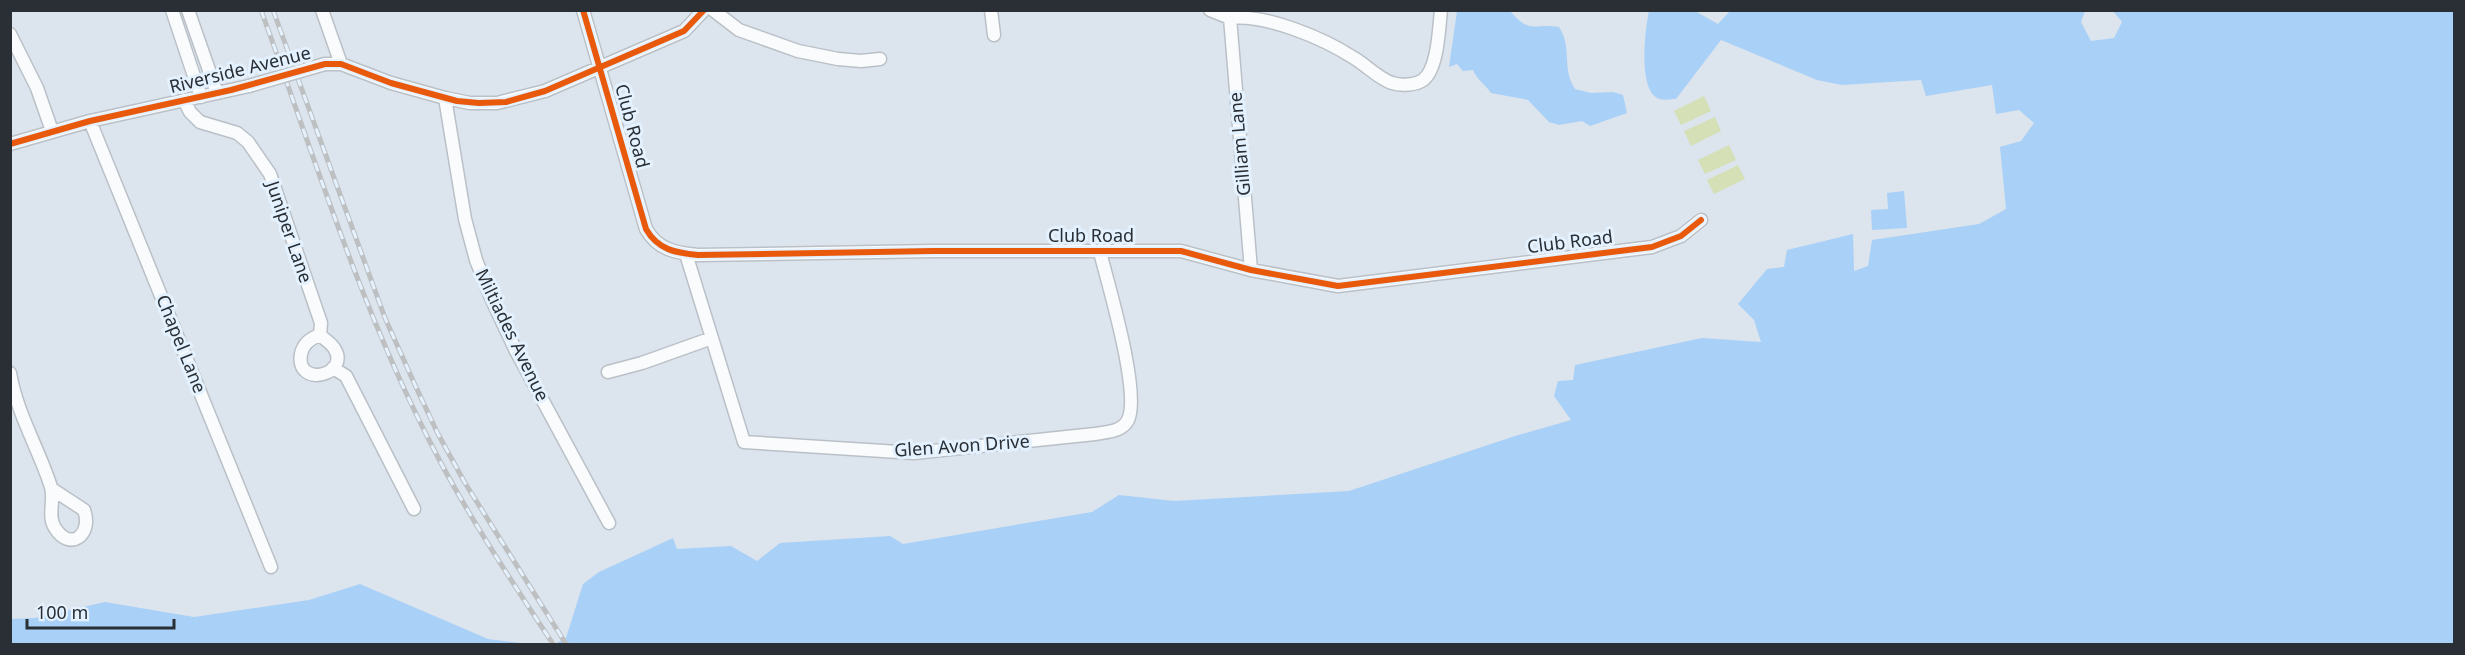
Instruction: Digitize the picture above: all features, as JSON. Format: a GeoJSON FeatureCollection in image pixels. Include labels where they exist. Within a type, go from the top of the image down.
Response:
{"type":"FeatureCollection","features":[{"type":"Feature","properties":{"kind":"street"},"geometry":{"type":"LineString","coordinates":[[172,10],[201,97]]}},
{"type":"Feature","properties":{"kind":"street"},"geometry":{"type":"LineString","coordinates":[[188,10],[217,93]]}},
{"type":"Feature","properties":{"kind":"street"},"geometry":{"type":"LineString","coordinates":[[321,10],[341,64]]}},
{"type":"Feature","properties":{"kind":"street","name":"Club Road"},"geometry":{"type":"LineString","coordinates":[[583,10],[646,229],[659,244],[671,251],[686,254],[1181,251],[1251,270],[1338,286],[1653,247],[1681,236],[1701,220]]}},
{"type":"Feature","properties":{"kind":"street","name":"Riverside Avenue"},"geometry":{"type":"LineString","coordinates":[[10,144],[90,121],[249,86],[324,64],[341,64],[381,80],[445,98],[479,103],[506,102],[545,91],[684,31],[704,10]]}},
{"type":"Feature","properties":{"kind":"street"},"geometry":{"type":"LineString","coordinates":[[713,10],[739,30],[798,51],[838,59],[861,61],[880,59]]}},
{"type":"Feature","properties":{"kind":"street"},"geometry":{"type":"LineString","coordinates":[[991,10],[994,35]]}},
{"type":"Feature","properties":{"kind":"street"},"geometry":{"type":"LineString","coordinates":[[1210,10],[1245,16],[1330,43],[1391,83],[1405,85],[1423,80],[1432,68],[1442,10]]}},
{"type":"Feature","properties":{"kind":"street","name":"Gilliam Lane"},"geometry":{"type":"LineString","coordinates":[[1231,14],[1251,270]]}},
{"type":"Feature","properties":{"kind":"street"},"geometry":{"type":"LineString","coordinates":[[10,34],[37,88],[52,131]]}},
{"type":"Feature","properties":{"kind":"street","name":"Miltiades Avenue"},"geometry":{"type":"LineString","coordinates":[[445,98],[465,219],[476,260],[491,298],[521,360],[609,523]]}},
{"type":"Feature","properties":{"kind":"street","name":"Juniper Lane"},"geometry":{"type":"LineString","coordinates":[[184,100],[190,112],[200,122],[237,133],[248,142],[270,174],[321,323],[320,335],[334,348],[337,355],[333,368]]}},
{"type":"Feature","properties":{"kind":"street","name":"Chapel Lane"},"geometry":{"type":"LineString","coordinates":[[90,121],[271,567]]}},
{"type":"Feature","properties":{"kind":"street","name":"Glen Avon Drive"},"geometry":{"type":"LineString","coordinates":[[686,254],[744,442],[914,453],[1006,445],[1119,429],[1128,422],[1131,410],[1129,376],[1100,252]]}},
{"type":"Feature","properties":{"kind":"street"},"geometry":{"type":"LineString","coordinates":[[320,335],[313,337],[302,350],[303,369],[311,374],[320,375],[328,374],[333,368],[346,376],[414,509]]}},
{"type":"Feature","properties":{"kind":"street"},"geometry":{"type":"LineString","coordinates":[[608,372],[642,363],[712,338]]}},
{"type":"Feature","properties":{"kind":"street"},"geometry":{"type":"LineString","coordinates":[[10,373],[23,421],[52,489]]}},
{"type":"Feature","properties":{"kind":"green space"},"geometry":{"type":"Polygon","coordinates":[[[1704,96],[1711,111],[1681,125],[1674,111],[1704,96]]]}},
{"type":"Feature","properties":{"kind":"green space"},"geometry":{"type":"Polygon","coordinates":[[[1715,117],[1721,131],[1691,146],[1684,131],[1715,117]]]}},
{"type":"Feature","properties":{"kind":"green space"},"geometry":{"type":"Polygon","coordinates":[[[1729,145],[1736,160],[1705,174],[1698,160],[1729,145]]]}},
{"type":"Feature","properties":{"kind":"green space"},"geometry":{"type":"Polygon","coordinates":[[[1738,165],[1745,179],[1714,194],[1707,180],[1738,165]]]}},
{"type":"Feature","properties":{"kind":"water"},"geometry":{"type":"Polygon","coordinates":[[[1457,11],[1510,11],[1528,26],[1559,27],[1565,43],[1571,81],[1575,89],[1591,93],[1613,92],[1623,95],[1627,113],[1590,126],[1582,121],[1559,125],[1549,122],[1528,100],[1491,93],[1473,70],[1463,71],[1457,64],[1449,67],[1457,11]]]}},
{"type":"Feature","properties":{"kind":"water"},"geometry":{"type":"Polygon","coordinates":[[[1649,11],[1695,11],[1718,24],[1730,11],[2085,11],[2081,22],[2091,41],[2114,38],[2122,22],[2113,11],[2454,11],[2454,644],[554,644],[566,638],[583,584],[599,572],[673,538],[677,549],[731,546],[757,561],[780,543],[890,536],[903,544],[1092,512],[1119,495],[1174,501],[1349,491],[1515,436],[1571,420],[1554,396],[1558,381],[1573,380],[1575,365],[1702,338],[1761,342],[1754,320],[1738,304],[1767,269],[1784,267],[1787,250],[1853,234],[1854,271],[1868,266],[1872,240],[1979,224],[2006,209],[2000,147],[2021,141],[2034,123],[2019,110],[1996,114],[1992,85],[1926,96],[1921,80],[1842,85],[1817,80],[1721,40],[1676,99],[1664,100],[1657,98],[1651,92],[1647,82],[1644,57],[1649,11]]]}},
{"type":"Feature","properties":{"kind":"water"},"geometry":{"type":"Polygon","coordinates":[[[1904,191],[1907,228],[1872,230],[1871,210],[1888,209],[1887,193],[1904,191]]]}},
{"type":"Feature","properties":{"kind":"water"},"geometry":{"type":"Polygon","coordinates":[[[360,584],[488,639],[529,644],[11,644],[11,619],[35,618],[105,602],[194,617],[309,600],[360,584]]]}},
{"type":"Feature","properties":{"kind":"railway"},"geometry":{"type":"LineString","coordinates":[[261,10],[338,227],[403,387],[428,438],[487,543],[553,644]]}},
{"type":"Feature","properties":{"kind":"railway"},"geometry":{"type":"LineString","coordinates":[[273,10],[385,318],[415,385],[465,483],[566,644]]}},
{"type":"Feature","properties":{"kind":"cycle path"},"geometry":{"type":"LineString","coordinates":[[583,10],[646,229],[656,242],[682,253],[698,255],[933,251],[1181,251],[1251,270],[1338,286],[1652,247],[1681,236],[1701,220]]}},
{"type":"Feature","properties":{"kind":"cycle path"},"geometry":{"type":"LineString","coordinates":[[10,144],[90,121],[231,90],[325,64],[341,64],[391,83],[457,101],[506,102],[545,91],[684,31],[704,10]]}}]}
